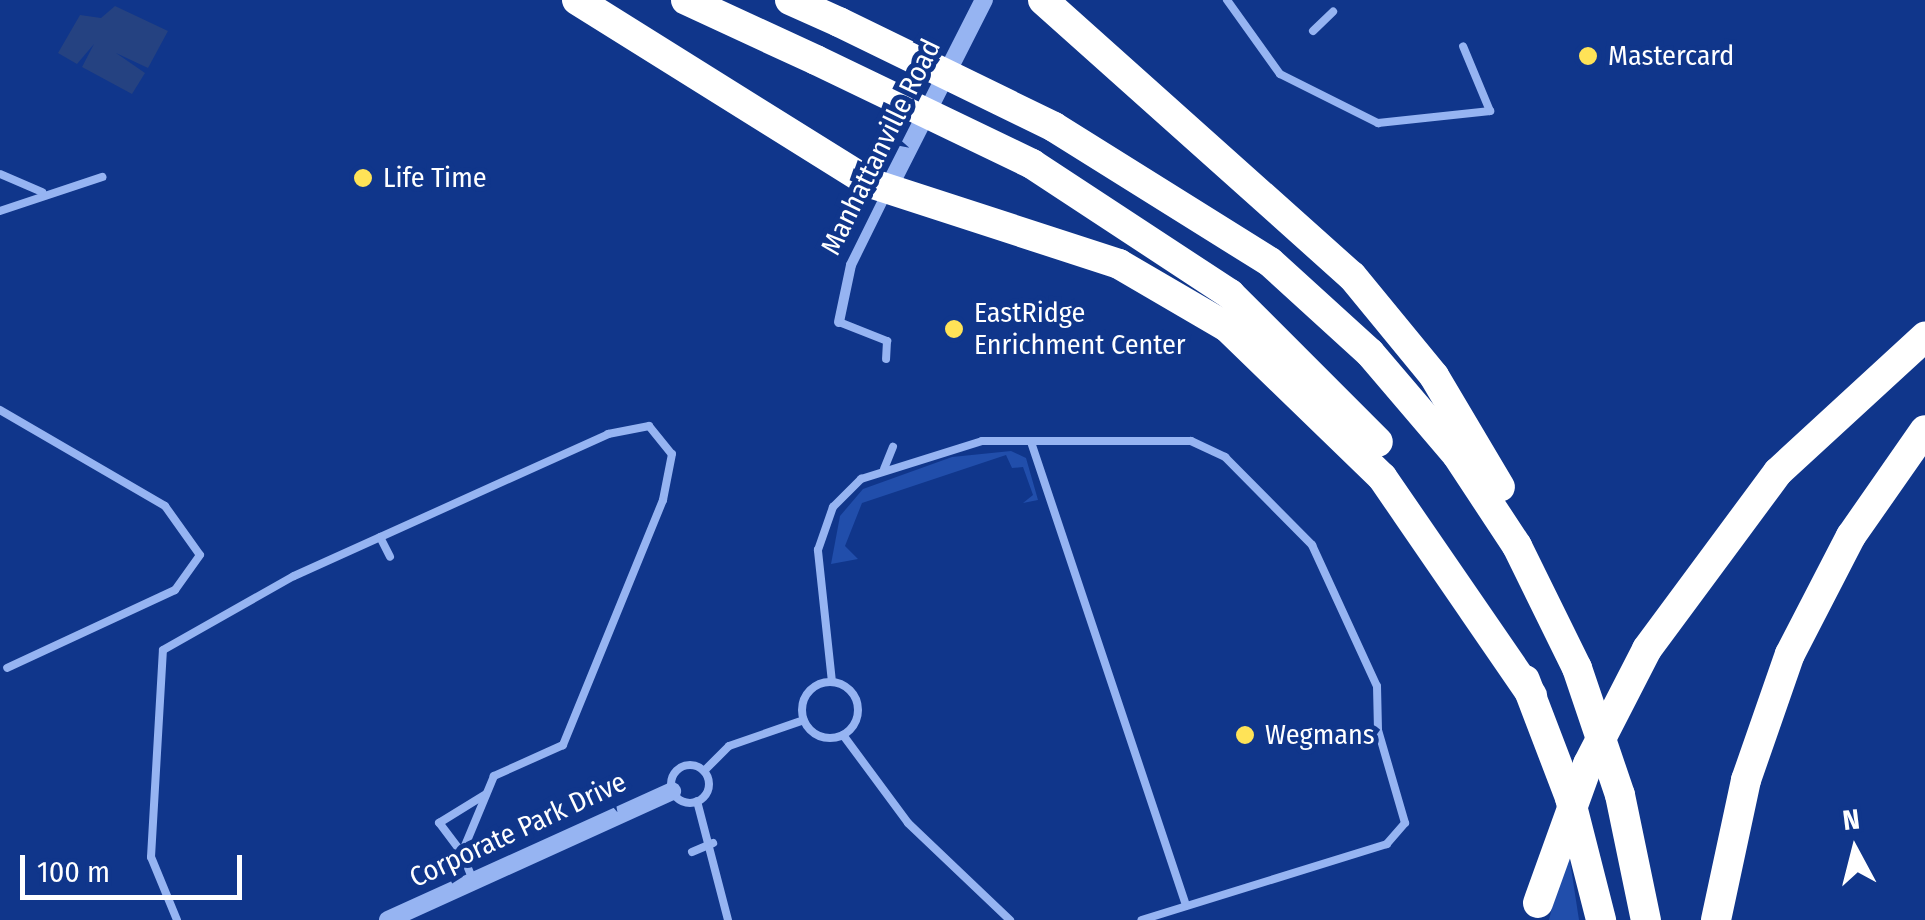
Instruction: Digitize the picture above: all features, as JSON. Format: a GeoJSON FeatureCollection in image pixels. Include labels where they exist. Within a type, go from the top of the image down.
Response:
{"type":"FeatureCollection","features":[{"type":"Feature","properties":{"kind":"highway"},"geometry":{"type":"LineString","coordinates":[[576,0],[888,189],[1119,264],[1240,336],[1392,490],[1532,696]]}},
{"type":"Feature","properties":{"kind":"highway"},"geometry":{"type":"LineString","coordinates":[[686,0],[1032,164],[1188,261],[1327,385],[1458,554],[1532,696],[1601,920]]}},
{"type":"Feature","properties":{"kind":"highway"},"geometry":{"type":"LineString","coordinates":[[790,0],[1054,127],[1228,230],[1352,334],[1473,477],[1566,642]]}},
{"type":"Feature","properties":{"kind":"highway"},"geometry":{"type":"LineString","coordinates":[[1022,0],[1142,88]]}},
{"type":"Feature","properties":{"kind":"highway"},"geometry":{"type":"LineString","coordinates":[[1043,0],[1322,246],[1409,342],[1499,486],[1566,642],[1613,768],[1646,920]]}},
{"type":"Feature","properties":{"kind":"highway"},"geometry":{"type":"LineString","coordinates":[[1536,911],[1588,764],[1647,648],[1726,533],[1925,319]]}},
{"type":"Feature","properties":{"kind":"highway"},"geometry":{"type":"LineString","coordinates":[[1816,432],[1925,337]]}},
{"type":"Feature","properties":{"kind":"highway"},"geometry":{"type":"LineString","coordinates":[[1716,920],[1728,856],[1790,654],[1895,469],[1925,430]]}},
{"type":"Feature","properties":{"kind":"highway"},"geometry":{"type":"LineString","coordinates":[[1895,469],[1925,443]]}},
{"type":"Feature","properties":{"kind":"highway"},"geometry":{"type":"LineString","coordinates":[[1725,920],[1728,856]]}},
{"type":"Feature","properties":{"kind":"street","name":"Manhattanville Road"},"geometry":{"type":"LineString","coordinates":[[839,322],[851,265],[984,0]]}},
{"type":"Feature","properties":{"kind":"street","name":"Corporate Park Drive"},"geometry":{"type":"LineString","coordinates":[[388,920],[672,791]]}},
{"type":"Feature","properties":{"kind":"lane"},"geometry":{"type":"LineString","coordinates":[[1227,0],[1280,74],[1378,123],[1490,111],[1463,46]]}},
{"type":"Feature","properties":{"kind":"lane"},"geometry":{"type":"LineString","coordinates":[[1313,31],[1333,12]]}},
{"type":"Feature","properties":{"kind":"lane"},"geometry":{"type":"LineString","coordinates":[[0,174],[42,192]]}},
{"type":"Feature","properties":{"kind":"lane"},"geometry":{"type":"LineString","coordinates":[[0,211],[42,192],[102,177]]}},
{"type":"Feature","properties":{"kind":"lane"},"geometry":{"type":"LineString","coordinates":[[839,322],[887,340],[886,359]]}},
{"type":"Feature","properties":{"kind":"lane"},"geometry":{"type":"LineString","coordinates":[[0,410],[165,506],[200,555],[176,590],[8,668]]}},
{"type":"Feature","properties":{"kind":"lane"},"geometry":{"type":"LineString","coordinates":[[178,920],[151,857],[163,650],[380,537],[608,434],[649,426],[665,435],[672,477],[563,745],[494,776]]}},
{"type":"Feature","properties":{"kind":"lane"},"geometry":{"type":"LineString","coordinates":[[843,734],[858,706],[832,682],[821,536],[851,486],[884,469],[965,442],[1191,441],[1225,457],[1308,538],[1376,686],[1378,730],[1404,814],[1398,836],[1142,920]]}},
{"type":"Feature","properties":{"kind":"lane"},"geometry":{"type":"LineString","coordinates":[[1031,442],[1186,906]]}},
{"type":"Feature","properties":{"kind":"lane"},"geometry":{"type":"LineString","coordinates":[[884,469],[893,447]]}},
{"type":"Feature","properties":{"kind":"lane"},"geometry":{"type":"LineString","coordinates":[[380,537],[390,556]]}},
{"type":"Feature","properties":{"kind":"lane"},"geometry":{"type":"LineString","coordinates":[[804,720],[810,691],[832,682]]}},
{"type":"Feature","properties":{"kind":"lane"},"geometry":{"type":"LineString","coordinates":[[804,720],[820,737],[843,734]]}},
{"type":"Feature","properties":{"kind":"lane"},"geometry":{"type":"LineString","coordinates":[[728,920],[714,842],[697,801],[672,791],[682,766],[704,770],[743,739],[804,720]]}},
{"type":"Feature","properties":{"kind":"lane"},"geometry":{"type":"LineString","coordinates":[[843,734],[908,822],[1010,920]]}},
{"type":"Feature","properties":{"kind":"lane"},"geometry":{"type":"LineString","coordinates":[[462,853],[494,776],[492,765]]}},
{"type":"Feature","properties":{"kind":"lane"},"geometry":{"type":"LineString","coordinates":[[697,801],[708,790],[704,770]]}},
{"type":"Feature","properties":{"kind":"lane"},"geometry":{"type":"LineString","coordinates":[[473,880],[462,853],[438,822],[486,794]]}},
{"type":"Feature","properties":{"kind":"lane"},"geometry":{"type":"LineString","coordinates":[[692,852],[714,842]]}},
{"type":"Feature","properties":{"kind":"shaded area"},"geometry":{"type":"Polygon","coordinates":[[[115,6],[168,31],[148,68],[116,53],[145,73],[132,94],[82,67],[94,44],[77,64],[58,53],[80,15],[101,18],[115,6]]]}},
{"type":"Feature","properties":{"kind":"shaded area"},"geometry":{"type":"Polygon","coordinates":[[[1011,451],[1026,458],[1038,500],[1023,503],[1033,495],[1023,467],[1012,468],[1006,455],[862,503],[845,546],[858,559],[831,564],[840,516],[863,489],[952,457],[1011,451]]]}},
{"type":"Feature","properties":{"kind":"shaded area"},"geometry":{"type":"Polygon","coordinates":[[[1569,855],[1579,920],[1549,920],[1552,908],[1569,855]]]}},
{"type":"Feature","properties":{"kind":"place","name":"Mastercard"},"geometry":{"type":"Point","coordinates":[1588,56]}},
{"type":"Feature","properties":{"kind":"place","name":"Life Time"},"geometry":{"type":"Point","coordinates":[363,178]}},
{"type":"Feature","properties":{"kind":"place","name":"EastRidge Enrichment Center"},"geometry":{"type":"Point","coordinates":[954,329]}},
{"type":"Feature","properties":{"kind":"place","name":"Wegmans"},"geometry":{"type":"Point","coordinates":[1245,735]}}]}
